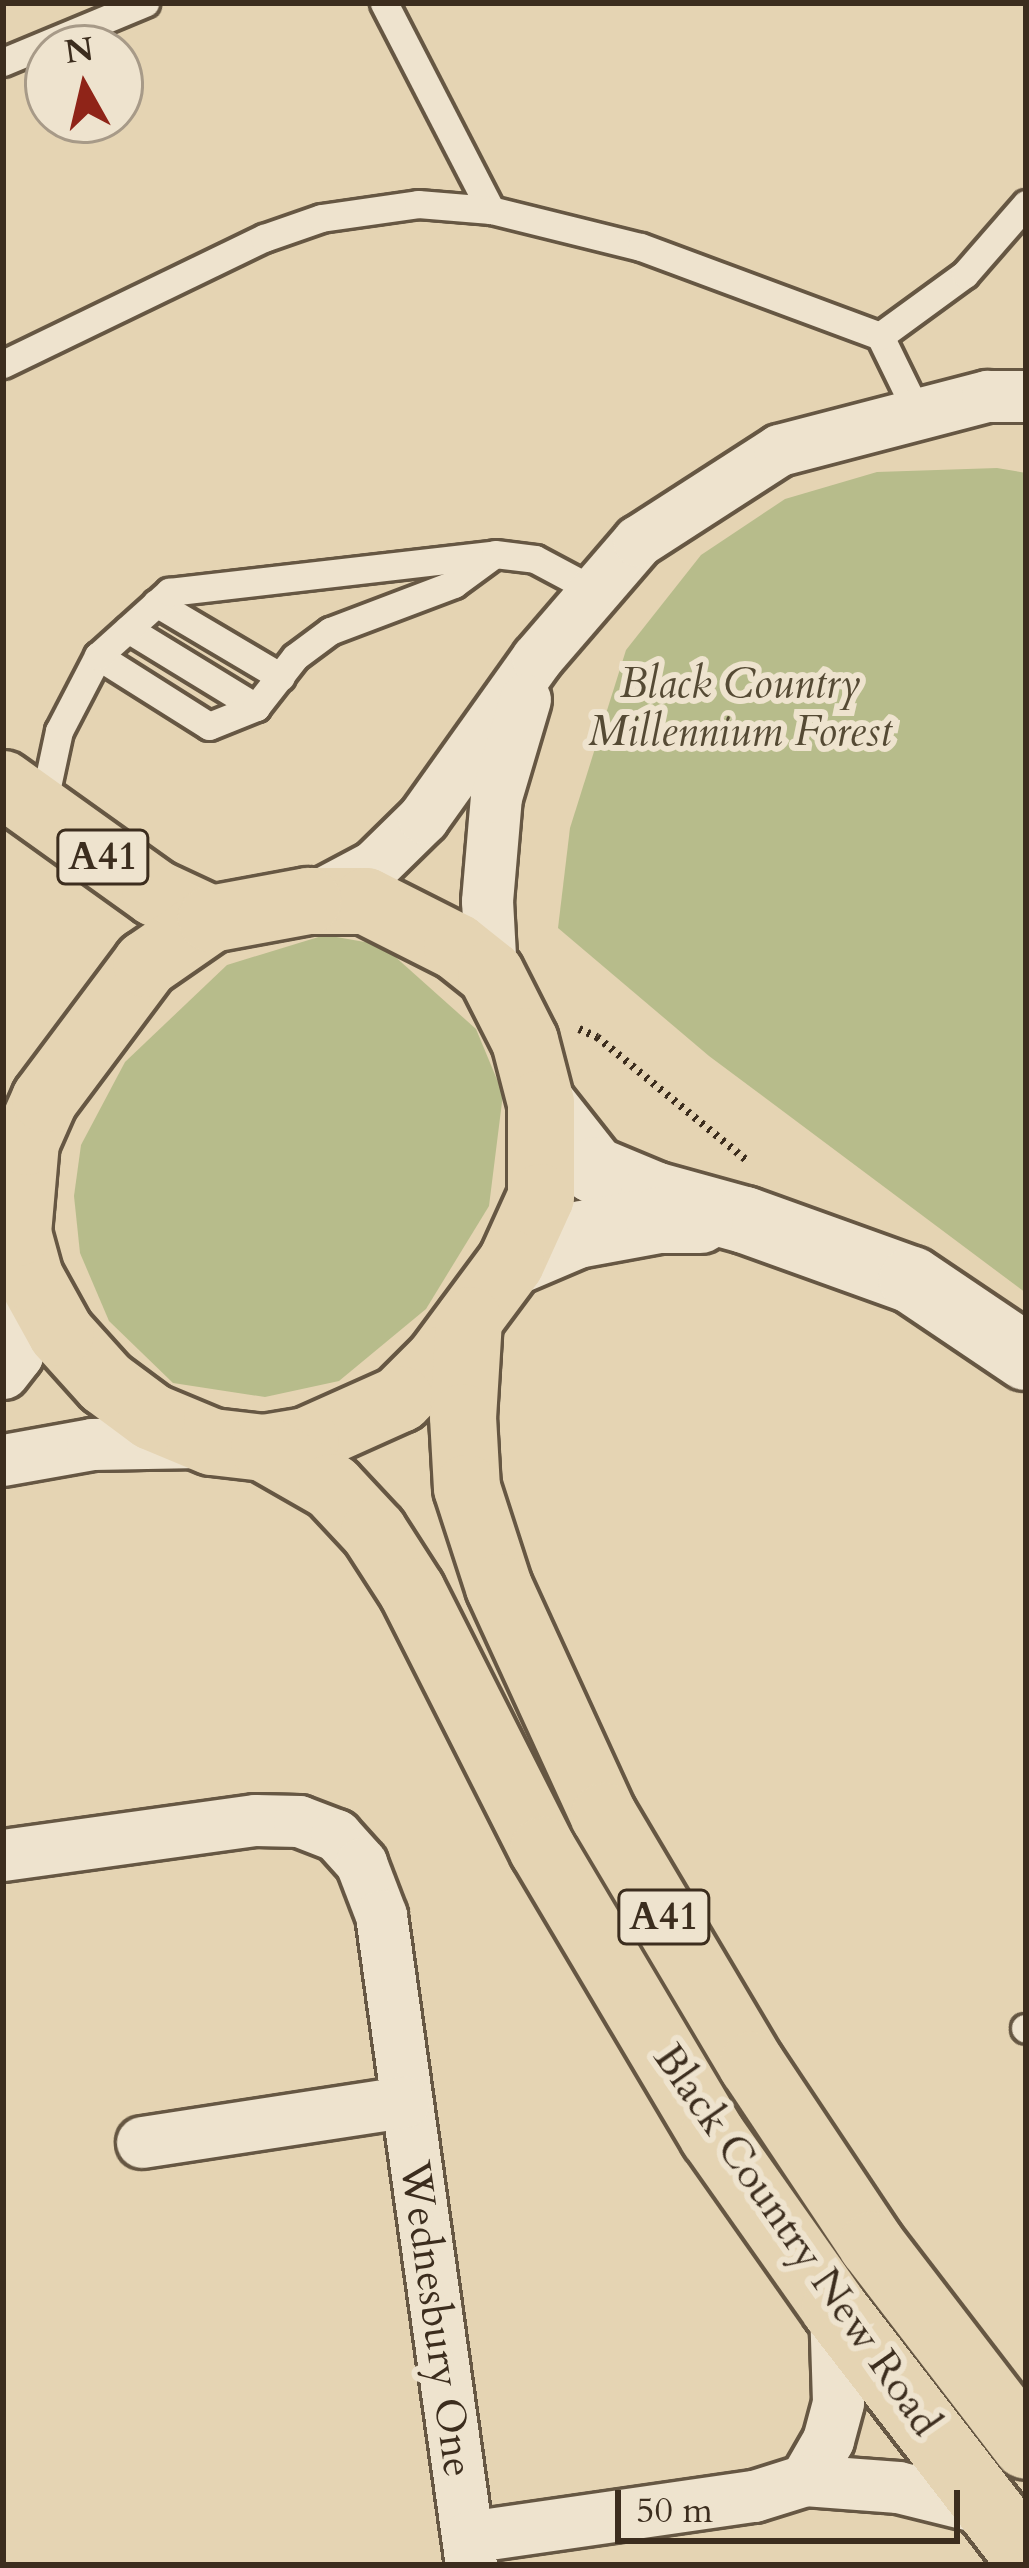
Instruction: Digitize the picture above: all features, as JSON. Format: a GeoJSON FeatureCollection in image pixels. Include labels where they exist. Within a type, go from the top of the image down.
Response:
{"type":"FeatureCollection","features":[{"type":"Feature","properties":{"kind":"highway","name":"A41"},"geometry":{"type":"LineString","coordinates":[[22,799],[155,892],[211,919]]}},
{"type":"Feature","properties":{"kind":"highway","name":"A41"},"geometry":{"type":"LineString","coordinates":[[238,1445],[152,1417],[106,1383],[61,1333],[17,1237],[26,1142],[45,1100],[146,964],[211,919],[308,901],[366,901],[457,947],[498,987]]}},
{"type":"Feature","properties":{"kind":"highway"},"geometry":{"type":"LineString","coordinates":[[238,1445],[306,1441],[400,1399],[470,1320],[511,1263],[541,1197],[542,1102],[525,1041],[498,987]]}},
{"type":"Feature","properties":{"kind":"highway","name":"Black Country New Road"},"geometry":{"type":"LineString","coordinates":[[470,1320],[463,1418],[466,1488],[499,1587],[604,1816],[776,2101],[872,2245],[1026,2446]]}},
{"type":"Feature","properties":{"kind":"highway","name":"Black Country New Road"},"geometry":{"type":"LineString","coordinates":[[238,1445],[332,1487],[374,1532],[412,1591],[543,1850],[713,2136],[835,2309],[1006,2533]]}},
{"type":"Feature","properties":{"kind":"street"},"geometry":{"type":"LineString","coordinates":[[308,901],[374,866],[395,849],[423,818],[537,658],[638,541],[779,450],[987,397],[1026,396]]}},
{"type":"Feature","properties":{"kind":"street"},"geometry":{"type":"LineString","coordinates":[[498,987],[487,901],[496,797],[537,658]]}},
{"type":"Feature","properties":{"kind":"street"},"geometry":{"type":"LineString","coordinates":[[542,1102],[594,1170],[654,1195],[769,1210],[912,1280],[1026,1357]]}},
{"type":"Feature","properties":{"kind":"street"},"geometry":{"type":"LineString","coordinates":[[511,1263],[578,1235],[659,1220],[769,1210],[897,1314],[1026,1368]]}},
{"type":"Feature","properties":{"kind":"street"},"geometry":{"type":"LineString","coordinates":[[3,1372],[17,1355],[17,1237]]}},
{"type":"Feature","properties":{"kind":"street"},"geometry":{"type":"LineString","coordinates":[[3,1460],[92,1444],[238,1445]]}},
{"type":"Feature","properties":{"kind":"street","name":"Wednesbury One"},"geometry":{"type":"LineString","coordinates":[[3,1856],[255,1820],[299,1821],[336,1834],[362,1863],[381,1915],[469,2551],[754,2496],[805,2480],[898,2487],[1006,2533]]}},
{"type":"Feature","properties":{"kind":"street","name":"Wednesbury One"},"geometry":{"type":"LineString","coordinates":[[142,2143],[404,2102]]}},
{"type":"Feature","properties":{"kind":"street"},"geometry":{"type":"LineString","coordinates":[[805,2480],[828,2440],[838,2402],[835,2309]]}},
{"type":"Feature","properties":{"kind":"lane"},"geometry":{"type":"LineString","coordinates":[[3,62],[145,3]]}},
{"type":"Feature","properties":{"kind":"lane"},"geometry":{"type":"LineString","coordinates":[[384,3],[490,210]]}},
{"type":"Feature","properties":{"kind":"lane"},"geometry":{"type":"LineString","coordinates":[[880,335],[964,274],[1026,204]]}},
{"type":"Feature","properties":{"kind":"lane"},"geometry":{"type":"LineString","coordinates":[[3,364],[223,257],[321,218],[379,206],[490,210],[641,248],[880,335],[918,414]]}},
{"type":"Feature","properties":{"kind":"lane"},"geometry":{"type":"LineString","coordinates":[[22,799],[98,656],[169,592],[496,554],[536,559],[595,591]]}},
{"type":"Feature","properties":{"kind":"lane"},"geometry":{"type":"LineString","coordinates":[[98,656],[209,726],[256,707],[295,657],[331,631],[454,584],[496,554]]}},
{"type":"Feature","properties":{"kind":"lane"},"geometry":{"type":"LineString","coordinates":[[157,603],[281,677]]}},
{"type":"Feature","properties":{"kind":"lane"},"geometry":{"type":"LineString","coordinates":[[128,629],[256,707]]}},
{"type":"Feature","properties":{"kind":"path"},"geometry":{"type":"LineString","coordinates":[[498,987],[597,1036],[769,1210]]}},
{"type":"Feature","properties":{"kind":"green space","name":"Black Country Millennium Forest"},"geometry":{"type":"Polygon","coordinates":[[[997,468],[1026,473],[1026,1293],[709,1056],[558,928],[570,828],[626,650],[701,555],[785,499],[877,472],[997,468]]]}},
{"type":"Feature","properties":{"kind":"green space"},"geometry":{"type":"Polygon","coordinates":[[[325,935],[382,945],[476,1029],[503,1094],[489,1206],[426,1309],[339,1381],[265,1397],[173,1383],[109,1321],[80,1253],[74,1196],[81,1145],[125,1062],[227,965],[325,935]]]}}]}
